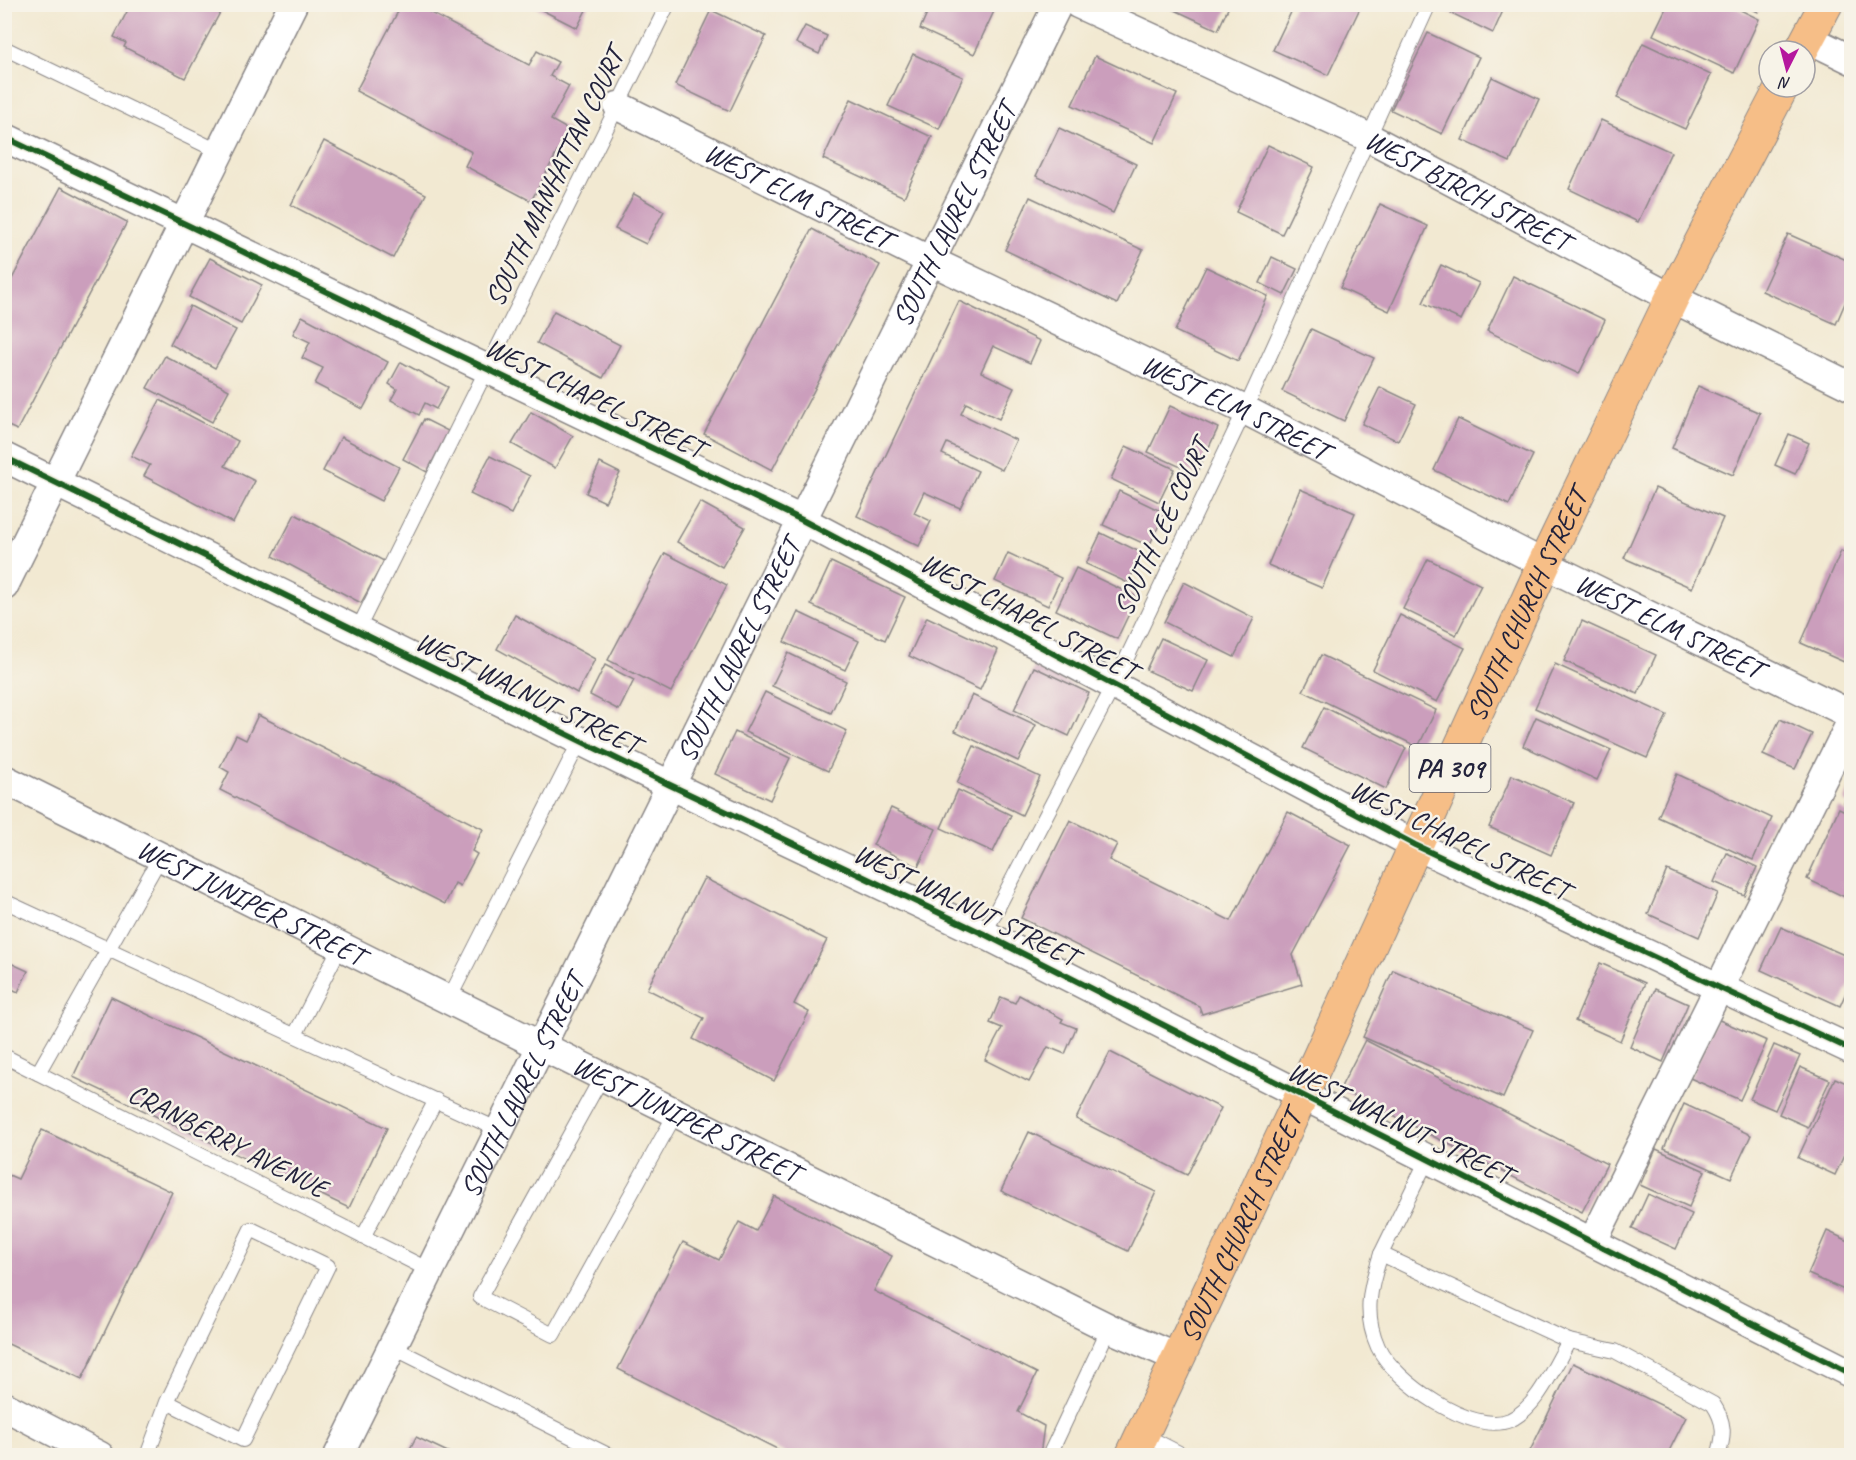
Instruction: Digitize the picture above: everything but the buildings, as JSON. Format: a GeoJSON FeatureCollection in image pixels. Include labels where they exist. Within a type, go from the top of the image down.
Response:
{"type":"FeatureCollection","features":[{"type":"Feature","properties":{"kind":"highway"},"geometry":{"type":"LineString","coordinates":[[1807,39],[1826,4]]}},
{"type":"Feature","properties":{"kind":"highway","name":"SOUTH CHURCH STREET"},"geometry":{"type":"LineString","coordinates":[[1137,1445],[1301,1097],[1544,564],[1672,298],[1776,99]]}},
{"type":"Feature","properties":{"kind":"street"},"geometry":{"type":"LineString","coordinates":[[4,586],[293,4]]}},
{"type":"Feature","properties":{"kind":"street","name":"SOUTH LAUREL STREET"},"geometry":{"type":"LineString","coordinates":[[338,1455],[1058,4]]}},
{"type":"Feature","properties":{"kind":"street","name":"WEST BIRCH STREET"},"geometry":{"type":"LineString","coordinates":[[1078,4],[1370,138],[1672,298],[1851,387]]}},
{"type":"Feature","properties":{"kind":"street"},"geometry":{"type":"LineString","coordinates":[[1817,48],[1851,60]]}},
{"type":"Feature","properties":{"kind":"street","name":"WEST ELM STREET"},"geometry":{"type":"LineString","coordinates":[[618,106],[931,261],[1245,410],[1544,564],[1851,715]]}},
{"type":"Feature","properties":{"kind":"street","name":"WEST CHAPEL STREET"},"geometry":{"type":"LineString","coordinates":[[4,137],[802,520],[1415,844],[1851,1050]]}},
{"type":"Feature","properties":{"kind":"street","name":"WEST WALNUT STREET"},"geometry":{"type":"LineString","coordinates":[[4,457],[670,786],[984,934],[1301,1097],[1593,1241],[1851,1374]]}},
{"type":"Feature","properties":{"kind":"street"},"geometry":{"type":"LineString","coordinates":[[1593,1241],[1851,720]]}},
{"type":"Feature","properties":{"kind":"street","name":"WEST JUNIPER STREET"},"geometry":{"type":"LineString","coordinates":[[4,779],[677,1111],[1109,1328],[1178,1358]]}},
{"type":"Feature","properties":{"kind":"street"},"geometry":{"type":"LineString","coordinates":[[4,1406],[100,1455]]}},
{"type":"Feature","properties":{"kind":"lane","name":"SOUTH MANHATTAN COURT"},"geometry":{"type":"LineString","coordinates":[[357,631],[668,4]]}},
{"type":"Feature","properties":{"kind":"lane","name":"SOUTH LEE COURT"},"geometry":{"type":"LineString","coordinates":[[984,934],[1114,685],[1245,410],[1429,4]]}},
{"type":"Feature","properties":{"kind":"lane"},"geometry":{"type":"LineString","coordinates":[[4,48],[220,152]]}},
{"type":"Feature","properties":{"kind":"lane"},"geometry":{"type":"LineString","coordinates":[[449,999],[580,741]]}},
{"type":"Feature","properties":{"kind":"lane"},"geometry":{"type":"LineString","coordinates":[[38,1072],[161,856]]}},
{"type":"Feature","properties":{"kind":"lane"},"geometry":{"type":"LineString","coordinates":[[4,901],[499,1130]]}},
{"type":"Feature","properties":{"kind":"lane"},"geometry":{"type":"LineString","coordinates":[[295,1035],[341,945]]}},
{"type":"Feature","properties":{"kind":"lane","name":"CRANBERRY AVENUE"},"geometry":{"type":"LineString","coordinates":[[4,1056],[429,1270]]}},
{"type":"Feature","properties":{"kind":"lane"},"geometry":{"type":"LineString","coordinates":[[603,1075],[480,1297],[553,1335],[677,1111]]}},
{"type":"Feature","properties":{"kind":"lane"},"geometry":{"type":"LineString","coordinates":[[363,1237],[436,1100]]}},
{"type":"Feature","properties":{"kind":"lane"},"geometry":{"type":"LineString","coordinates":[[1428,1160],[1380,1254],[1368,1295],[1370,1316],[1378,1348],[1389,1363],[1428,1397],[1479,1423],[1495,1424],[1510,1420],[1520,1414],[1538,1394],[1569,1341]]}},
{"type":"Feature","properties":{"kind":"lane"},"geometry":{"type":"LineString","coordinates":[[147,1455],[167,1402],[251,1229],[328,1266],[243,1440],[167,1402]]}},
{"type":"Feature","properties":{"kind":"lane"},"geometry":{"type":"LineString","coordinates":[[1380,1254],[1569,1341],[1615,1351],[1713,1404],[1723,1419],[1724,1439],[1718,1455]]}},
{"type":"Feature","properties":{"kind":"lane"},"geometry":{"type":"LineString","coordinates":[[1048,1455],[1109,1328]]}},
{"type":"Feature","properties":{"kind":"lane"},"geometry":{"type":"LineString","coordinates":[[392,1347],[610,1455]]}},
{"type":"Feature","properties":{"kind":"lane"},"geometry":{"type":"LineString","coordinates":[[1137,1445],[1185,1455]]}},
{"type":"Feature","properties":{"kind":"cycle path"},"geometry":{"type":"LineString","coordinates":[[4,137],[802,520],[1415,845],[1852,1050]]}},
{"type":"Feature","properties":{"kind":"cycle path"},"geometry":{"type":"LineString","coordinates":[[4,457],[670,785],[984,934],[1852,1374]]}}]}
